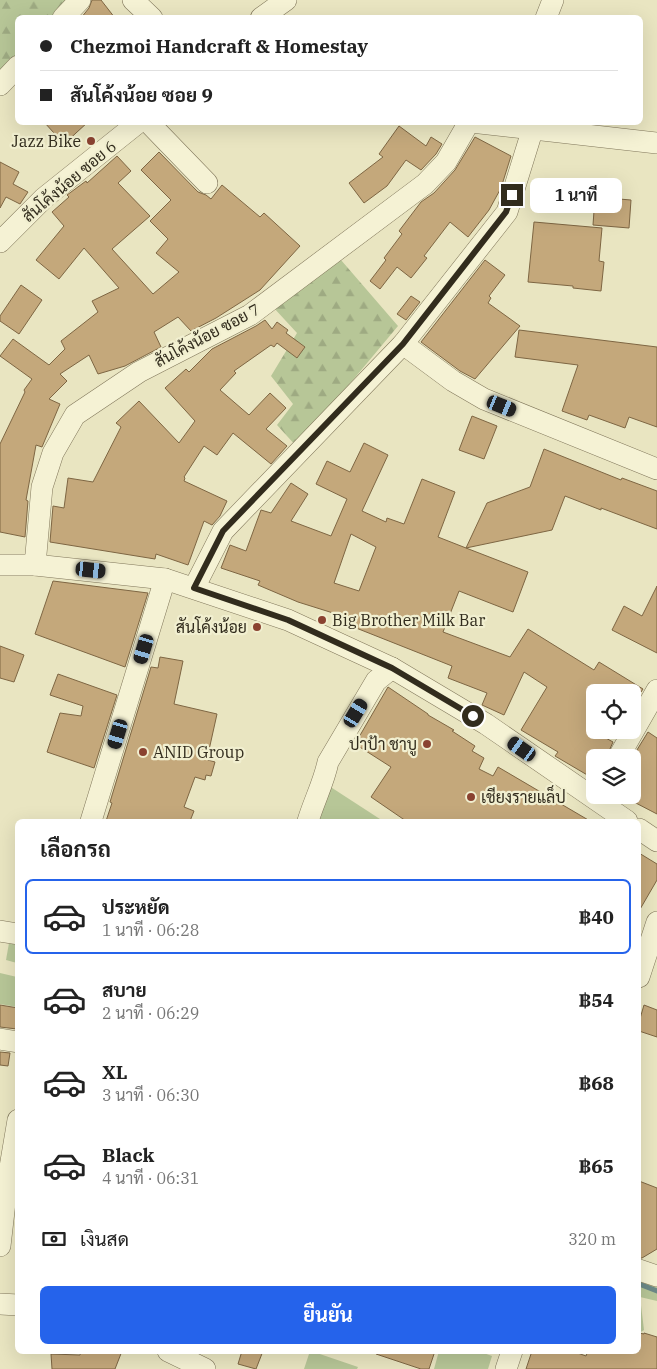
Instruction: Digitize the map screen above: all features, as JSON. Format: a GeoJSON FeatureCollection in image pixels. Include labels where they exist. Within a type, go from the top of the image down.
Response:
{"type":"FeatureCollection","features":[{"type":"Feature","properties":{"kind":"street"},"geometry":{"type":"LineString","coordinates":[[66,15],[80,0]]}},
{"type":"Feature","properties":{"kind":"street"},"geometry":{"type":"LineString","coordinates":[[133,0],[149,15]]}},
{"type":"Feature","properties":{"kind":"street"},"geometry":{"type":"LineString","coordinates":[[265,15],[286,0]]}},
{"type":"Feature","properties":{"kind":"street"},"geometry":{"type":"LineString","coordinates":[[547,15],[553,0]]}},
{"type":"Feature","properties":{"kind":"street"},"geometry":{"type":"LineString","coordinates":[[0,85],[15,69]]}},
{"type":"Feature","properties":{"kind":"street","name":"สันโค้งน้อย ซอย 6"},"geometry":{"type":"LineString","coordinates":[[0,242],[44,198],[135,125]]}},
{"type":"Feature","properties":{"kind":"street"},"geometry":{"type":"LineString","coordinates":[[151,125],[207,183]]}},
{"type":"Feature","properties":{"kind":"street","name":"สันโค้งน้อย ซอย 7"},"geometry":{"type":"LineString","coordinates":[[35,564],[42,487],[53,453],[75,415],[138,372],[250,315],[425,184],[446,162],[468,125]]}},
{"type":"Feature","properties":{"kind":"street"},"geometry":{"type":"LineString","coordinates":[[510,125],[657,143]]}},
{"type":"Feature","properties":{"kind":"street"},"geometry":{"type":"LineString","coordinates":[[194,588],[223,531],[403,344],[506,212],[533,128]]}},
{"type":"Feature","properties":{"kind":"street"},"geometry":{"type":"LineString","coordinates":[[403,344],[453,381],[484,399],[657,469]]}},
{"type":"Feature","properties":{"kind":"street"},"geometry":{"type":"LineString","coordinates":[[0,565],[35,564],[165,578],[288,620],[392,668],[486,724],[586,790]]}},
{"type":"Feature","properties":{"kind":"street"},"geometry":{"type":"LineString","coordinates":[[92,819],[165,578]]}},
{"type":"Feature","properties":{"kind":"street"},"geometry":{"type":"LineString","coordinates":[[309,819],[328,762],[376,681],[392,668]]}},
{"type":"Feature","properties":{"kind":"street"},"geometry":{"type":"LineString","coordinates":[[623,749],[657,690]]}},
{"type":"Feature","properties":{"kind":"street"},"geometry":{"type":"LineString","coordinates":[[605,804],[624,819]]}},
{"type":"Feature","properties":{"kind":"street"},"geometry":{"type":"LineString","coordinates":[[641,830],[657,841]]}},
{"type":"Feature","properties":{"kind":"street"},"geometry":{"type":"LineString","coordinates":[[641,971],[657,922]]}},
{"type":"Feature","properties":{"kind":"street"},"geometry":{"type":"LineString","coordinates":[[0,931],[15,934]]}},
{"type":"Feature","properties":{"kind":"street"},"geometry":{"type":"LineString","coordinates":[[0,1039],[15,1042]]}},
{"type":"Feature","properties":{"kind":"street"},"geometry":{"type":"LineString","coordinates":[[0,1246],[4,1184],[15,1134]]}},
{"type":"Feature","properties":{"kind":"street"},"geometry":{"type":"LineString","coordinates":[[641,1271],[657,1276]]}},
{"type":"Feature","properties":{"kind":"street"},"geometry":{"type":"LineString","coordinates":[[0,1304],[15,1304]]}},
{"type":"Feature","properties":{"kind":"street"},"geometry":{"type":"LineString","coordinates":[[174,1354],[205,1369]]}},
{"type":"Feature","properties":{"kind":"street"},"geometry":{"type":"LineString","coordinates":[[506,1369],[511,1354]]}},
{"type":"Feature","properties":{"kind":"green space"},"geometry":{"type":"Polygon","coordinates":[[[0,0],[80,0],[65,15],[15,15],[15,68],[0,85],[0,0]]]}},
{"type":"Feature","properties":{"kind":"green space"},"geometry":{"type":"Polygon","coordinates":[[[341,260],[398,326],[297,447],[277,425],[293,404],[271,376],[297,333],[273,307],[341,260]]]}},
{"type":"Feature","properties":{"kind":"green space"},"geometry":{"type":"Polygon","coordinates":[[[326,784],[380,819],[315,819],[326,784]]]}},
{"type":"Feature","properties":{"kind":"green space"},"geometry":{"type":"Polygon","coordinates":[[[9,943],[15,944],[15,962],[6,960],[9,943]]]}},
{"type":"Feature","properties":{"kind":"green space"},"geometry":{"type":"Polygon","coordinates":[[[0,973],[15,977],[15,1007],[0,1004],[0,973]]]}},
{"type":"Feature","properties":{"kind":"green space"},"geometry":{"type":"Polygon","coordinates":[[[641,1275],[657,1280],[657,1301],[641,1297],[641,1275]]]}},
{"type":"Feature","properties":{"kind":"green space"},"geometry":{"type":"Polygon","coordinates":[[[641,1305],[644,1330],[641,1332],[641,1305]]]}},
{"type":"Feature","properties":{"kind":"green space"},"geometry":{"type":"Polygon","coordinates":[[[309,1354],[319,1354],[358,1367],[357,1369],[304,1369],[309,1354]]]}},
{"type":"Feature","properties":{"kind":"green space"},"geometry":{"type":"Polygon","coordinates":[[[438,1354],[486,1354],[492,1356],[488,1369],[434,1369],[438,1354]]]}},
{"type":"Feature","properties":{"kind":"building"},"geometry":{"type":"Polygon","coordinates":[[[92,0],[101,0],[113,15],[83,15],[92,0]]]}},
{"type":"Feature","properties":{"kind":"building"},"geometry":{"type":"Polygon","coordinates":[[[47,125],[85,125],[64,144],[47,125]]]}},
{"type":"Feature","properties":{"kind":"building"},"geometry":{"type":"Polygon","coordinates":[[[399,126],[426,146],[431,137],[442,144],[436,154],[421,170],[406,160],[387,186],[364,203],[349,183],[383,157],[379,154],[399,126]]]}},
{"type":"Feature","properties":{"kind":"building"},"geometry":{"type":"Polygon","coordinates":[[[475,137],[511,156],[501,188],[489,210],[468,237],[450,222],[424,256],[427,258],[411,278],[397,267],[380,289],[370,281],[402,234],[399,231],[421,202],[434,193],[455,170],[475,137]]]}},
{"type":"Feature","properties":{"kind":"building"},"geometry":{"type":"Polygon","coordinates":[[[159,152],[198,192],[211,199],[222,185],[260,217],[264,213],[300,246],[260,290],[216,318],[191,331],[178,317],[154,332],[161,347],[125,366],[98,374],[89,355],[60,374],[67,381],[49,399],[60,404],[42,447],[36,445],[26,500],[28,501],[25,537],[0,532],[0,444],[25,392],[24,390],[32,379],[0,356],[13,339],[49,365],[65,349],[61,341],[98,312],[92,301],[119,288],[84,248],[59,279],[36,260],[64,226],[52,212],[69,197],[67,195],[86,181],[87,183],[117,156],[131,171],[118,183],[150,216],[112,249],[153,294],[179,272],[156,253],[168,239],[150,221],[171,200],[141,170],[159,152]]]}},
{"type":"Feature","properties":{"kind":"building"},"geometry":{"type":"Polygon","coordinates":[[[0,162],[19,172],[13,184],[28,192],[20,204],[6,197],[0,208],[0,162]]]}},
{"type":"Feature","properties":{"kind":"building"},"geometry":{"type":"Polygon","coordinates":[[[595,197],[631,200],[629,228],[593,225],[595,197]]]}},
{"type":"Feature","properties":{"kind":"building"},"geometry":{"type":"Polygon","coordinates":[[[534,222],[602,228],[599,261],[604,262],[601,291],[573,288],[573,286],[528,282],[534,222]]]}},
{"type":"Feature","properties":{"kind":"building"},"geometry":{"type":"Polygon","coordinates":[[[485,260],[505,275],[489,296],[491,298],[488,303],[520,326],[475,379],[460,371],[421,342],[485,260]]]}},
{"type":"Feature","properties":{"kind":"building"},"geometry":{"type":"Polygon","coordinates":[[[21,285],[42,300],[19,334],[0,321],[0,316],[21,285]]]}},
{"type":"Feature","properties":{"kind":"building"},"geometry":{"type":"Polygon","coordinates":[[[411,296],[420,302],[406,320],[397,314],[411,296]]]}},
{"type":"Feature","properties":{"kind":"building"},"geometry":{"type":"Polygon","coordinates":[[[265,320],[272,329],[277,322],[288,330],[286,333],[305,347],[297,358],[277,343],[274,347],[271,345],[234,371],[236,373],[220,390],[249,415],[270,393],[286,408],[266,429],[287,446],[271,464],[233,433],[217,455],[204,446],[184,477],[184,481],[227,501],[220,516],[212,525],[204,521],[188,565],[156,554],[155,559],[50,542],[53,506],[64,508],[68,478],[93,482],[121,427],[116,423],[139,401],[179,443],[195,421],[165,388],[186,369],[189,372],[212,349],[265,320]]]}},
{"type":"Feature","properties":{"kind":"building"},"geometry":{"type":"Polygon","coordinates":[[[519,330],[657,347],[657,427],[629,417],[625,428],[589,415],[587,420],[562,411],[578,365],[515,357],[519,330]]]}},
{"type":"Feature","properties":{"kind":"building"},"geometry":{"type":"Polygon","coordinates":[[[472,416],[497,426],[484,459],[459,450],[472,416]]]}},
{"type":"Feature","properties":{"kind":"building"},"geometry":{"type":"Polygon","coordinates":[[[364,443],[388,455],[362,511],[386,522],[387,518],[404,524],[422,479],[455,492],[438,537],[528,572],[513,612],[459,591],[443,632],[510,657],[528,629],[594,670],[599,662],[635,684],[586,684],[586,739],[608,739],[613,742],[610,749],[586,749],[586,774],[555,756],[558,752],[521,730],[547,687],[524,672],[504,715],[482,705],[487,693],[448,678],[452,666],[346,624],[349,618],[298,602],[258,585],[260,581],[221,568],[230,545],[246,551],[261,510],[271,513],[291,483],[308,494],[291,521],[331,536],[347,499],[316,484],[327,461],[350,472],[364,443]],[[351,534],[334,583],[359,591],[376,547],[351,534]]]}},
{"type":"Feature","properties":{"kind":"building"},"geometry":{"type":"Polygon","coordinates":[[[544,449],[621,480],[622,478],[657,491],[657,529],[565,496],[552,530],[466,548],[487,503],[530,487],[544,449]]]}},
{"type":"Feature","properties":{"kind":"building"},"geometry":{"type":"Polygon","coordinates":[[[53,581],[148,593],[125,667],[35,634],[53,581]]]}},
{"type":"Feature","properties":{"kind":"building"},"geometry":{"type":"Polygon","coordinates":[[[657,586],[657,653],[612,630],[624,606],[642,616],[657,586]]]}},
{"type":"Feature","properties":{"kind":"building"},"geometry":{"type":"Polygon","coordinates":[[[0,646],[24,655],[14,682],[0,678],[0,646]]]}},
{"type":"Feature","properties":{"kind":"building"},"geometry":{"type":"Polygon","coordinates":[[[160,657],[183,661],[174,704],[217,714],[208,760],[215,762],[211,776],[206,775],[205,780],[195,777],[184,807],[194,811],[191,819],[107,819],[112,803],[110,802],[151,667],[158,668],[160,657]]]}},
{"type":"Feature","properties":{"kind":"building"},"geometry":{"type":"Polygon","coordinates":[[[58,674],[117,695],[94,768],[47,752],[60,713],[81,716],[83,706],[50,695],[58,674]]]}},
{"type":"Feature","properties":{"kind":"building"},"geometry":{"type":"Polygon","coordinates":[[[388,687],[475,746],[472,751],[484,758],[479,769],[493,776],[498,767],[587,819],[403,819],[371,797],[391,767],[355,744],[388,687]]]}},
{"type":"Feature","properties":{"kind":"building"},"geometry":{"type":"Polygon","coordinates":[[[648,732],[657,738],[657,814],[638,804],[641,804],[641,749],[638,749],[648,732]]]}},
{"type":"Feature","properties":{"kind":"building"},"geometry":{"type":"Polygon","coordinates":[[[641,854],[657,864],[657,880],[641,908],[641,854]]]}},
{"type":"Feature","properties":{"kind":"building"},"geometry":{"type":"Polygon","coordinates":[[[0,1005],[15,1008],[15,1029],[0,1027],[0,1005]]]}},
{"type":"Feature","properties":{"kind":"building"},"geometry":{"type":"Polygon","coordinates":[[[644,1005],[657,1010],[657,1037],[641,1032],[641,1015],[644,1005]]]}},
{"type":"Feature","properties":{"kind":"building"},"geometry":{"type":"Polygon","coordinates":[[[0,1052],[10,1053],[8,1066],[0,1065],[0,1052]]]}},
{"type":"Feature","properties":{"kind":"building"},"geometry":{"type":"Polygon","coordinates":[[[641,1182],[657,1188],[657,1249],[642,1258],[641,1182]]]}},
{"type":"Feature","properties":{"kind":"building"},"geometry":{"type":"Polygon","coordinates":[[[641,1333],[657,1337],[657,1369],[526,1369],[531,1354],[580,1354],[586,1356],[587,1354],[641,1354],[641,1333]]]}},
{"type":"Feature","properties":{"kind":"building"},"geometry":{"type":"Polygon","coordinates":[[[51,1354],[121,1354],[115,1369],[52,1369],[51,1354]]]}},
{"type":"Feature","properties":{"kind":"building"},"geometry":{"type":"Polygon","coordinates":[[[241,1354],[262,1354],[256,1369],[238,1364],[241,1354]]]}},
{"type":"Feature","properties":{"kind":"building"},"geometry":{"type":"Polygon","coordinates":[[[376,1354],[434,1354],[429,1369],[421,1369],[376,1354]]]}},
{"type":"Feature","properties":{"kind":"waterway"},"geometry":{"type":"LineString","coordinates":[[641,1285],[657,1291]]}},
{"type":"Feature","properties":{"kind":"place","name":"Jazz Bike"},"geometry":{"type":"Point","coordinates":[91,141]}},
{"type":"Feature","properties":{"kind":"place","name":"Big Brother Milk Bar"},"geometry":{"type":"Point","coordinates":[322,620]}},
{"type":"Feature","properties":{"kind":"place","name":"สันโค้งน้อย"},"geometry":{"type":"Point","coordinates":[257,627]}},
{"type":"Feature","properties":{"kind":"place","name":"ปาป้า ชาบู"},"geometry":{"type":"Point","coordinates":[427,744]}},
{"type":"Feature","properties":{"kind":"place","name":"ANID Group"},"geometry":{"type":"Point","coordinates":[143,752]}},
{"type":"Feature","properties":{"kind":"place","name":"เชียงรายแล็ป"},"geometry":{"type":"Point","coordinates":[471,797]}},
{"type":"Feature","properties":{"kind":"route"},"geometry":{"type":"LineString","coordinates":[[473,716],[392,668],[288,620],[194,588],[223,531],[403,344],[506,212],[512,195]]}}]}
